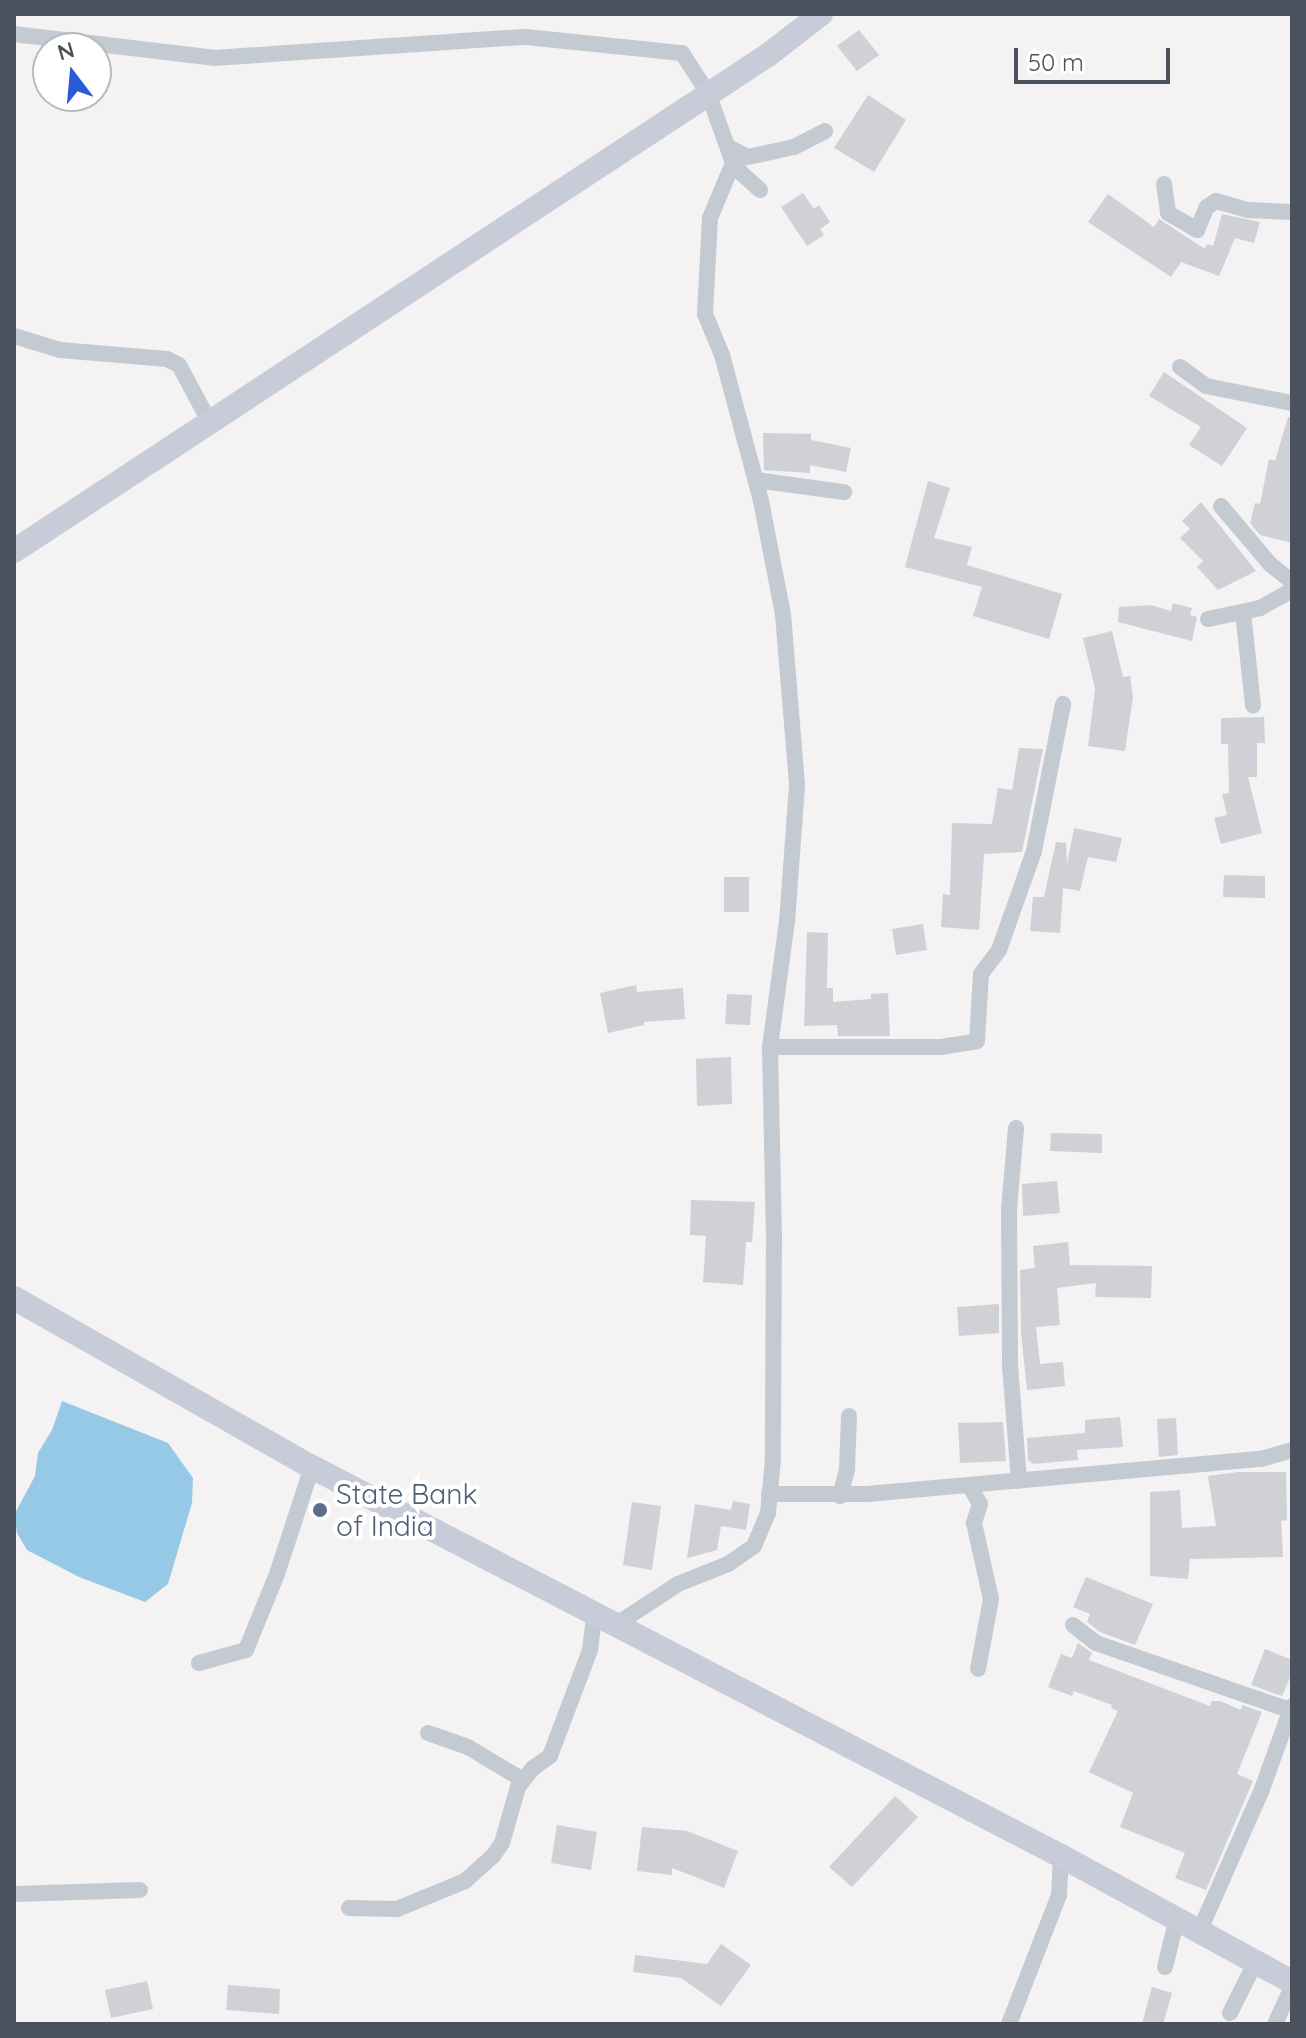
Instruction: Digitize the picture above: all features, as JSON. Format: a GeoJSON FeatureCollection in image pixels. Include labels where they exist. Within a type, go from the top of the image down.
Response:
{"type":"FeatureCollection","features":[{"type":"Feature","properties":{"kind":"street"},"geometry":{"type":"LineString","coordinates":[[14,551],[768,55],[821,14]]}},
{"type":"Feature","properties":{"kind":"street"},"geometry":{"type":"LineString","coordinates":[[14,34],[214,58],[526,37],[682,53],[708,93],[733,163],[710,218],[705,314],[722,355],[756,480],[783,614],[797,786],[787,921],[770,1047],[774,1233],[768,1513],[754,1546],[728,1564],[678,1584],[604,1621],[550,1756],[518,1787],[502,1843],[493,1856],[465,1881],[397,1909],[349,1908]]}},
{"type":"Feature","properties":{"kind":"street"},"geometry":{"type":"LineString","coordinates":[[728,147],[748,157],[794,147],[825,131]]}},
{"type":"Feature","properties":{"kind":"street"},"geometry":{"type":"LineString","coordinates":[[728,147],[740,172],[760,190]]}},
{"type":"Feature","properties":{"kind":"street"},"geometry":{"type":"LineString","coordinates":[[1164,184],[1168,213],[1197,230],[1207,207],[1216,201],[1248,210],[1292,212]]}},
{"type":"Feature","properties":{"kind":"street"},"geometry":{"type":"LineString","coordinates":[[14,336],[60,350],[167,359],[179,365],[209,421]]}},
{"type":"Feature","properties":{"kind":"street"},"geometry":{"type":"LineString","coordinates":[[1180,367],[1206,386],[1292,403]]}},
{"type":"Feature","properties":{"kind":"street"},"geometry":{"type":"LineString","coordinates":[[756,480],[844,492]]}},
{"type":"Feature","properties":{"kind":"street"},"geometry":{"type":"LineString","coordinates":[[1221,506],[1270,564],[1292,582]]}},
{"type":"Feature","properties":{"kind":"street"},"geometry":{"type":"LineString","coordinates":[[1208,619],[1260,608],[1292,590]]}},
{"type":"Feature","properties":{"kind":"street"},"geometry":{"type":"LineString","coordinates":[[1243,612],[1253,705]]}},
{"type":"Feature","properties":{"kind":"street"},"geometry":{"type":"LineString","coordinates":[[770,1047],[941,1047],[977,1041],[981,974],[999,950],[1034,851],[1063,704]]}},
{"type":"Feature","properties":{"kind":"street"},"geometry":{"type":"LineString","coordinates":[[1016,1128],[1009,1210],[1010,1366],[1019,1481]]}},
{"type":"Feature","properties":{"kind":"street"},"geometry":{"type":"LineString","coordinates":[[14,1298],[312,1467],[1061,1856],[1256,1961],[1292,1984],[1275,2024]]}},
{"type":"Feature","properties":{"kind":"street"},"geometry":{"type":"LineString","coordinates":[[840,1496],[847,1469],[849,1416]]}},
{"type":"Feature","properties":{"kind":"street"},"geometry":{"type":"LineString","coordinates":[[769,1494],[840,1496],[1019,1481],[1261,1459],[1292,1450]]}},
{"type":"Feature","properties":{"kind":"street"},"geometry":{"type":"LineString","coordinates":[[199,1663],[246,1650],[277,1574],[312,1467]]}},
{"type":"Feature","properties":{"kind":"street"},"geometry":{"type":"LineString","coordinates":[[969,1485],[980,1504],[974,1523],[991,1599],[978,1669]]}},
{"type":"Feature","properties":{"kind":"street"},"geometry":{"type":"LineString","coordinates":[[1073,1625],[1096,1643],[1291,1708],[1261,1792],[1200,1930]]}},
{"type":"Feature","properties":{"kind":"street"},"geometry":{"type":"LineString","coordinates":[[428,1733],[468,1747],[523,1780]]}},
{"type":"Feature","properties":{"kind":"street"},"geometry":{"type":"LineString","coordinates":[[1009,2024],[1059,1895],[1061,1856]]}},
{"type":"Feature","properties":{"kind":"street"},"geometry":{"type":"LineString","coordinates":[[14,1894],[140,1890]]}},
{"type":"Feature","properties":{"kind":"street"},"geometry":{"type":"LineString","coordinates":[[1165,1967],[1177,1918]]}},
{"type":"Feature","properties":{"kind":"street"},"geometry":{"type":"LineString","coordinates":[[1230,2013],[1256,1961]]}},
{"type":"Feature","properties":{"kind":"water"},"geometry":{"type":"Polygon","coordinates":[[[62,1401],[168,1443],[193,1478],[192,1503],[168,1584],[145,1602],[79,1577],[27,1550],[17,1533],[14,1515],[35,1476],[38,1453],[52,1430],[62,1401]]]}},
{"type":"Feature","properties":{"kind":"building"},"geometry":{"type":"Polygon","coordinates":[[[859,30],[879,55],[857,71],[837,46],[859,30]]]}},
{"type":"Feature","properties":{"kind":"building"},"geometry":{"type":"Polygon","coordinates":[[[868,95],[906,120],[874,172],[834,148],[868,95]]]}},
{"type":"Feature","properties":{"kind":"building"},"geometry":{"type":"Polygon","coordinates":[[[803,193],[814,209],[819,205],[830,222],[820,229],[824,235],[807,246],[781,207],[803,193]]]}},
{"type":"Feature","properties":{"kind":"building"},"geometry":{"type":"Polygon","coordinates":[[[1108,194],[1154,227],[1159,219],[1205,249],[1207,244],[1213,246],[1222,214],[1260,222],[1254,243],[1235,238],[1219,276],[1181,262],[1171,277],[1088,222],[1108,194]]]}},
{"type":"Feature","properties":{"kind":"building"},"geometry":{"type":"Polygon","coordinates":[[[1164,372],[1247,428],[1222,466],[1189,445],[1201,427],[1149,396],[1164,372]]]}},
{"type":"Feature","properties":{"kind":"building"},"geometry":{"type":"Polygon","coordinates":[[[1288,417],[1292,417],[1292,543],[1260,535],[1250,523],[1255,503],[1260,504],[1269,459],[1275,461],[1288,417]]]}},
{"type":"Feature","properties":{"kind":"building"},"geometry":{"type":"Polygon","coordinates":[[[763,433],[811,434],[811,440],[851,448],[846,472],[810,465],[810,473],[764,470],[763,433]]]}},
{"type":"Feature","properties":{"kind":"building"},"geometry":{"type":"Polygon","coordinates":[[[928,481],[950,488],[934,538],[972,547],[967,565],[1062,594],[1049,639],[973,616],[982,587],[905,567],[928,481]]]}},
{"type":"Feature","properties":{"kind":"building"},"geometry":{"type":"Polygon","coordinates":[[[1201,502],[1256,571],[1218,590],[1197,567],[1203,561],[1180,538],[1190,529],[1182,521],[1201,502]]]}},
{"type":"Feature","properties":{"kind":"building"},"geometry":{"type":"Polygon","coordinates":[[[1173,603],[1192,608],[1190,615],[1197,617],[1192,641],[1118,622],[1119,607],[1151,605],[1171,611],[1173,603]]]}},
{"type":"Feature","properties":{"kind":"building"},"geometry":{"type":"Polygon","coordinates":[[[1112,631],[1123,677],[1130,676],[1133,697],[1125,751],[1088,746],[1095,689],[1083,638],[1112,631]]]}},
{"type":"Feature","properties":{"kind":"building"},"geometry":{"type":"Polygon","coordinates":[[[1264,717],[1265,743],[1257,743],[1257,777],[1248,777],[1262,833],[1221,844],[1214,818],[1227,815],[1222,794],[1229,793],[1228,744],[1221,744],[1221,718],[1264,717]]]}},
{"type":"Feature","properties":{"kind":"building"},"geometry":{"type":"Polygon","coordinates":[[[1019,748],[1043,749],[1022,852],[984,854],[979,930],[941,927],[943,894],[950,895],[952,823],[992,824],[998,788],[1012,790],[1019,748]]]}},
{"type":"Feature","properties":{"kind":"building"},"geometry":{"type":"Polygon","coordinates":[[[1074,828],[1122,838],[1116,862],[1088,857],[1080,891],[1063,888],[1060,933],[1030,931],[1033,897],[1044,897],[1056,842],[1066,843],[1067,864],[1074,828]]]}},
{"type":"Feature","properties":{"kind":"building"},"geometry":{"type":"Polygon","coordinates":[[[1224,875],[1265,876],[1265,898],[1223,897],[1224,875]]]}},
{"type":"Feature","properties":{"kind":"building"},"geometry":{"type":"Polygon","coordinates":[[[724,877],[749,877],[749,912],[724,912],[724,877]]]}},
{"type":"Feature","properties":{"kind":"building"},"geometry":{"type":"Polygon","coordinates":[[[923,924],[927,950],[896,955],[892,929],[923,924]]]}},
{"type":"Feature","properties":{"kind":"building"},"geometry":{"type":"Polygon","coordinates":[[[807,932],[828,933],[827,988],[833,988],[833,1002],[871,999],[871,994],[888,993],[890,1036],[838,1036],[837,1025],[804,1026],[807,932]]]}},
{"type":"Feature","properties":{"kind":"building"},"geometry":{"type":"Polygon","coordinates":[[[636,985],[637,992],[683,988],[685,1019],[644,1022],[644,1025],[608,1033],[600,993],[636,985]]]}},
{"type":"Feature","properties":{"kind":"building"},"geometry":{"type":"Polygon","coordinates":[[[727,994],[752,995],[750,1025],[725,1024],[727,994]]]}},
{"type":"Feature","properties":{"kind":"building"},"geometry":{"type":"Polygon","coordinates":[[[731,1057],[732,1104],[697,1106],[696,1059],[731,1057]]]}},
{"type":"Feature","properties":{"kind":"building"},"geometry":{"type":"Polygon","coordinates":[[[1051,1133],[1102,1134],[1102,1153],[1050,1151],[1051,1133]]]}},
{"type":"Feature","properties":{"kind":"building"},"geometry":{"type":"Polygon","coordinates":[[[1057,1181],[1060,1213],[1023,1216],[1022,1184],[1057,1181]]]}},
{"type":"Feature","properties":{"kind":"building"},"geometry":{"type":"Polygon","coordinates":[[[691,1200],[755,1202],[752,1242],[746,1242],[743,1285],[703,1282],[706,1236],[690,1235],[691,1200]]]}},
{"type":"Feature","properties":{"kind":"building"},"geometry":{"type":"Polygon","coordinates":[[[1068,1242],[1070,1265],[1152,1266],[1151,1298],[1095,1297],[1096,1283],[1057,1288],[1060,1325],[1036,1327],[1040,1364],[1063,1362],[1065,1386],[1027,1390],[1021,1333],[1020,1270],[1035,1268],[1033,1246],[1068,1242]]]}},
{"type":"Feature","properties":{"kind":"building"},"geometry":{"type":"Polygon","coordinates":[[[999,1304],[999,1333],[959,1336],[957,1307],[999,1304]]]}},
{"type":"Feature","properties":{"kind":"building"},"geometry":{"type":"Polygon","coordinates":[[[1120,1417],[1123,1447],[1077,1450],[1078,1460],[1033,1464],[1028,1460],[1027,1438],[1085,1433],[1085,1420],[1120,1417]]]}},
{"type":"Feature","properties":{"kind":"building"},"geometry":{"type":"Polygon","coordinates":[[[1176,1418],[1178,1455],[1159,1457],[1157,1419],[1176,1418]]]}},
{"type":"Feature","properties":{"kind":"building"},"geometry":{"type":"Polygon","coordinates":[[[1003,1422],[1006,1461],[960,1463],[958,1423],[1003,1422]]]}},
{"type":"Feature","properties":{"kind":"building"},"geometry":{"type":"Polygon","coordinates":[[[1238,1472],[1286,1472],[1287,1520],[1281,1521],[1283,1557],[1190,1559],[1188,1579],[1150,1576],[1150,1492],[1180,1490],[1182,1528],[1216,1526],[1208,1476],[1238,1472]]]}},
{"type":"Feature","properties":{"kind":"building"},"geometry":{"type":"Polygon","coordinates":[[[733,1501],[750,1504],[746,1530],[721,1526],[717,1550],[687,1558],[695,1504],[731,1510],[733,1501]]]}},
{"type":"Feature","properties":{"kind":"building"},"geometry":{"type":"Polygon","coordinates":[[[632,1502],[661,1506],[652,1570],[623,1565],[632,1502]]]}},
{"type":"Feature","properties":{"kind":"building"},"geometry":{"type":"Polygon","coordinates":[[[1086,1577],[1153,1604],[1135,1645],[1100,1632],[1087,1622],[1090,1614],[1073,1607],[1086,1577]]]}},
{"type":"Feature","properties":{"kind":"building"},"geometry":{"type":"Polygon","coordinates":[[[1078,1643],[1092,1653],[1089,1660],[1210,1706],[1212,1701],[1220,1701],[1241,1710],[1242,1705],[1262,1712],[1237,1774],[1253,1781],[1206,1890],[1175,1878],[1185,1853],[1120,1827],[1133,1793],[1089,1772],[1118,1711],[1111,1708],[1112,1705],[1074,1691],[1072,1696],[1048,1687],[1061,1654],[1072,1658],[1078,1643]]]}},
{"type":"Feature","properties":{"kind":"building"},"geometry":{"type":"Polygon","coordinates":[[[1265,1649],[1292,1660],[1292,1673],[1282,1696],[1251,1685],[1265,1649]]]}},
{"type":"Feature","properties":{"kind":"building"},"geometry":{"type":"Polygon","coordinates":[[[895,1796],[918,1817],[852,1887],[829,1867],[895,1796]]]}},
{"type":"Feature","properties":{"kind":"building"},"geometry":{"type":"Polygon","coordinates":[[[557,1825],[597,1832],[591,1870],[551,1863],[557,1825]]]}},
{"type":"Feature","properties":{"kind":"building"},"geometry":{"type":"Polygon","coordinates":[[[642,1827],[687,1831],[738,1851],[724,1888],[672,1868],[672,1875],[637,1871],[642,1827]]]}},
{"type":"Feature","properties":{"kind":"building"},"geometry":{"type":"Polygon","coordinates":[[[721,1944],[751,1965],[721,2006],[681,1978],[633,1972],[635,1955],[707,1964],[721,1944]]]}},
{"type":"Feature","properties":{"kind":"building"},"geometry":{"type":"Polygon","coordinates":[[[147,1981],[153,2009],[111,2018],[105,1990],[147,1981]]]}},
{"type":"Feature","properties":{"kind":"building"},"geometry":{"type":"Polygon","coordinates":[[[228,1985],[280,1989],[279,2014],[226,2010],[228,1985]]]}},
{"type":"Feature","properties":{"kind":"building"},"geometry":{"type":"Polygon","coordinates":[[[1152,1987],[1172,1993],[1163,2024],[1142,2024],[1152,1987]]]}},
{"type":"Feature","properties":{"kind":"place","name":"State Bank of India"},"geometry":{"type":"Point","coordinates":[320,1510]}}]}
